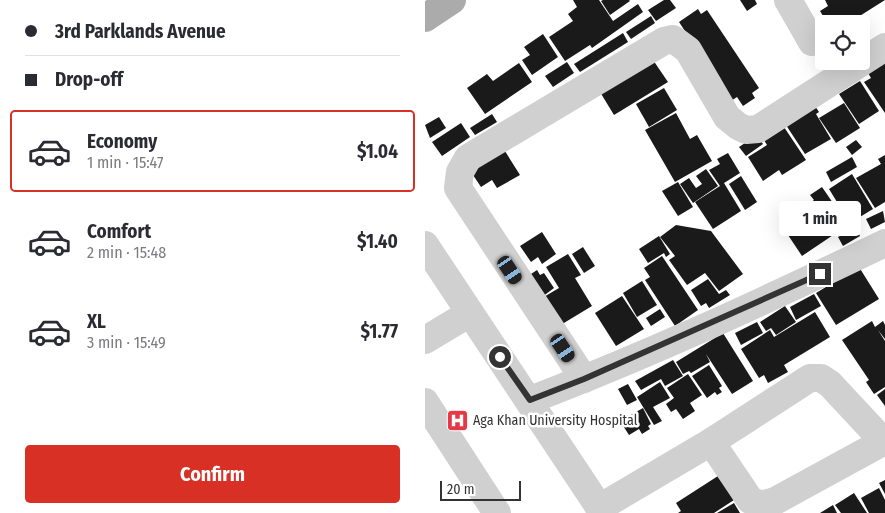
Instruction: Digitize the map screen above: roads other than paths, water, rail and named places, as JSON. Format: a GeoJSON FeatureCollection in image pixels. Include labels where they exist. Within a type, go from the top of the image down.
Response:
{"type":"FeatureCollection","features":[{"type":"Feature","properties":{"kind":"main road"},"geometry":{"type":"LineString","coordinates":[[425,18],[452,0]]}},
{"type":"Feature","properties":{"kind":"street"},"geometry":{"type":"LineString","coordinates":[[788,0],[812,42]]}},
{"type":"Feature","properties":{"kind":"street"},"geometry":{"type":"LineString","coordinates":[[584,379],[510,270],[458,188],[460,172],[468,158],[664,41],[673,39],[688,50],[727,117],[738,126],[747,130],[758,128],[885,47]]}},
{"type":"Feature","properties":{"kind":"street"},"geometry":{"type":"LineString","coordinates":[[530,400],[584,379],[787,290],[885,243]]}},
{"type":"Feature","properties":{"kind":"street"},"geometry":{"type":"LineString","coordinates":[[425,245],[530,400],[601,510],[810,378],[821,378],[830,384],[884,443],[775,501],[761,505],[750,500],[711,442]]}},
{"type":"Feature","properties":{"kind":"street"},"geometry":{"type":"LineString","coordinates":[[425,340],[470,313]]}},
{"type":"Feature","properties":{"kind":"street"},"geometry":{"type":"LineString","coordinates":[[425,402],[497,513]]}},
{"type":"Feature","properties":{"kind":"place","name":"Aga Khan University Hospital"},"geometry":{"type":"Point","coordinates":[457,420]}}]}
